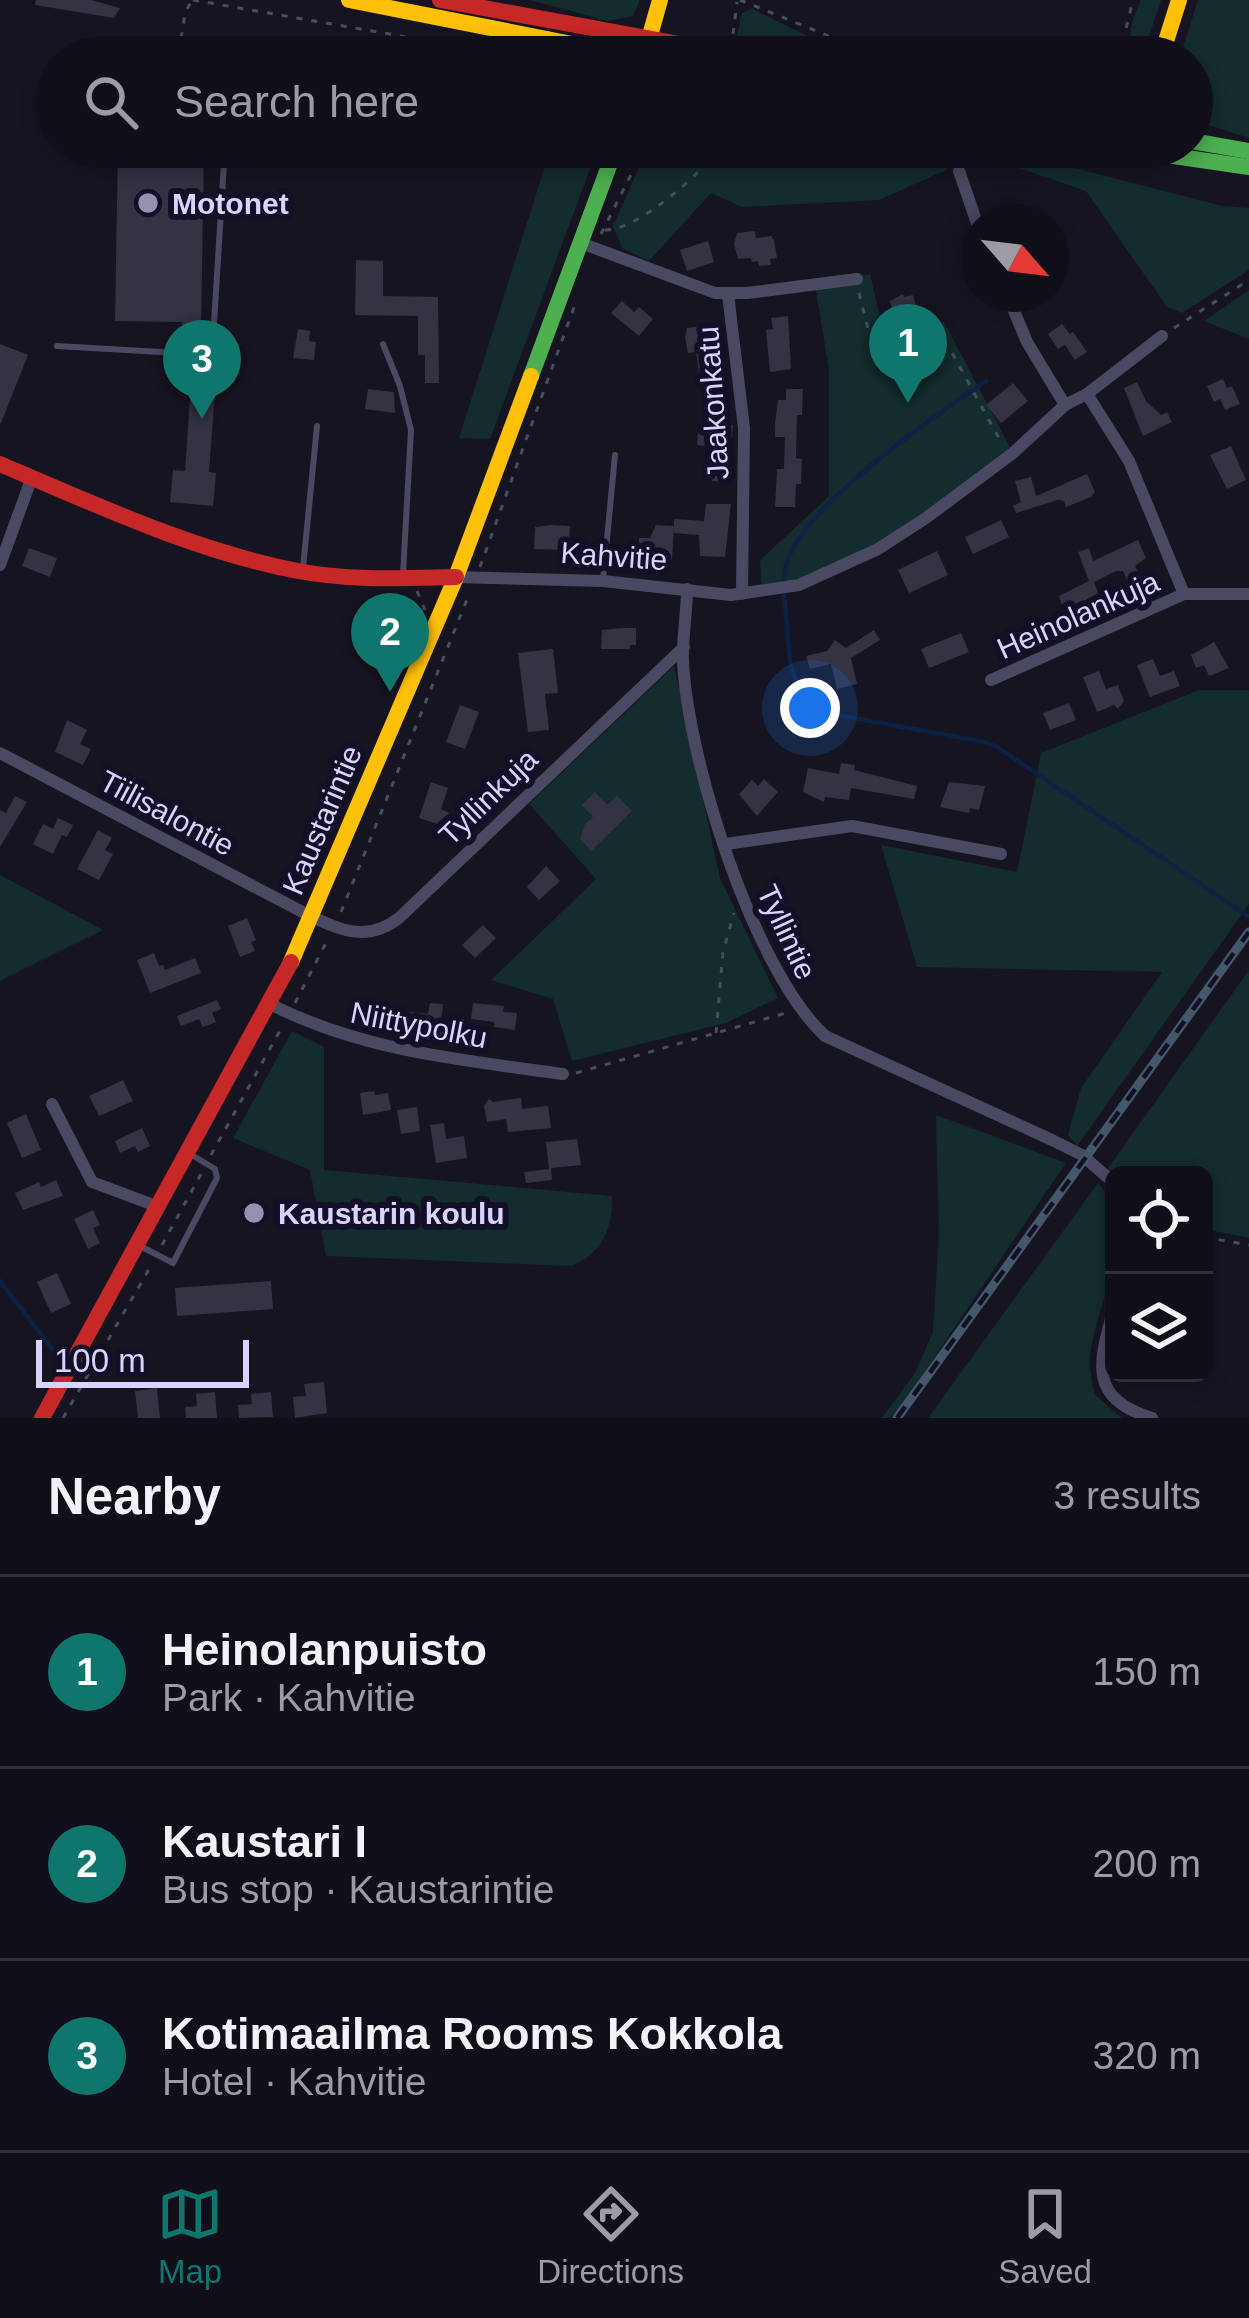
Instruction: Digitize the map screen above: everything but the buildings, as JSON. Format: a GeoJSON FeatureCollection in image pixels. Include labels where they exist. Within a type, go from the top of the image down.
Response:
{"type":"FeatureCollection","features":[{"type":"Feature","properties":{"kind":"main road"},"geometry":{"type":"LineString","coordinates":[[349,0],[533,36]]}},
{"type":"Feature","properties":{"kind":"main road"},"geometry":{"type":"LineString","coordinates":[[440,0],[639,36]]}},
{"type":"Feature","properties":{"kind":"main road"},"geometry":{"type":"LineString","coordinates":[[650,36],[659,0]]}},
{"type":"Feature","properties":{"kind":"main road"},"geometry":{"type":"LineString","coordinates":[[1168,36],[1179,0]]}},
{"type":"Feature","properties":{"kind":"main road"},"geometry":{"type":"LineString","coordinates":[[1213,145],[1249,152]]}},
{"type":"Feature","properties":{"kind":"main road"},"geometry":{"type":"LineString","coordinates":[[1213,161],[1249,167]]}},
{"type":"Feature","properties":{"kind":"main road","name":"Kaustarintie"},"geometry":{"type":"LineString","coordinates":[[45,1417],[270,1004],[310,916],[456,577],[608,168]]}},
{"type":"Feature","properties":{"kind":"main road","name":"Kahvitie"},"geometry":{"type":"LineString","coordinates":[[0,464],[244,558],[303,572],[456,577]]}},
{"type":"Feature","properties":{"kind":"street"},"geometry":{"type":"LineString","coordinates":[[959,171],[970,204]]}},
{"type":"Feature","properties":{"kind":"street","name":"Jaakonkatu"},"geometry":{"type":"LineString","coordinates":[[581,243],[673,279],[728,294],[744,428],[743,600]]}},
{"type":"Feature","properties":{"kind":"street"},"geometry":{"type":"LineString","coordinates":[[728,294],[856,279]]}},
{"type":"Feature","properties":{"kind":"street"},"geometry":{"type":"LineString","coordinates":[[1014,312],[1065,406]]}},
{"type":"Feature","properties":{"kind":"street","name":"Kahvitie"},"geometry":{"type":"LineString","coordinates":[[456,577],[602,581],[743,600],[799,585],[878,549],[1010,455],[1065,406],[1162,336]]}},
{"type":"Feature","properties":{"kind":"street"},"geometry":{"type":"LineString","coordinates":[[1087,394],[1129,460],[1184,594],[1249,594]]}},
{"type":"Feature","properties":{"kind":"street"},"geometry":{"type":"LineString","coordinates":[[0,566],[32,477]]}},
{"type":"Feature","properties":{"kind":"street","name":"Tyllintie"},"geometry":{"type":"LineString","coordinates":[[687,589],[684,647],[690,713],[741,896],[797,1008],[825,1036],[1052,1140],[1082,1155],[1105,1175]]}},
{"type":"Feature","properties":{"kind":"street","name":"Heinolankuja"},"geometry":{"type":"LineString","coordinates":[[991,680],[1184,594]]}},
{"type":"Feature","properties":{"kind":"street","name":"Tyllinkuja"},"geometry":{"type":"LineString","coordinates":[[310,916],[360,935],[384,929],[684,647]]}},
{"type":"Feature","properties":{"kind":"street","name":"Tiilisalontie"},"geometry":{"type":"LineString","coordinates":[[0,753],[310,916]]}},
{"type":"Feature","properties":{"kind":"street"},"geometry":{"type":"LineString","coordinates":[[726,844],[853,826],[1001,854]]}},
{"type":"Feature","properties":{"kind":"street","name":"Niittypolku"},"geometry":{"type":"LineString","coordinates":[[270,1004],[328,1030],[389,1048],[562,1074]]}},
{"type":"Feature","properties":{"kind":"street"},"geometry":{"type":"LineString","coordinates":[[52,1104],[92,1182],[159,1208]]}},
{"type":"Feature","properties":{"kind":"street"},"geometry":{"type":"LineString","coordinates":[[1105,1346],[1104,1385],[1119,1404],[1152,1418]]}},
{"type":"Feature","properties":{"kind":"lane"},"geometry":{"type":"LineString","coordinates":[[57,346],[212,355],[224,168]]}},
{"type":"Feature","properties":{"kind":"lane"},"geometry":{"type":"LineString","coordinates":[[382,344],[400,386],[411,430],[404,578]]}},
{"type":"Feature","properties":{"kind":"lane"},"geometry":{"type":"LineString","coordinates":[[303,572],[317,426]]}},
{"type":"Feature","properties":{"kind":"lane"},"geometry":{"type":"LineString","coordinates":[[602,581],[615,454]]}},
{"type":"Feature","properties":{"kind":"lane"},"geometry":{"type":"LineString","coordinates":[[139,1245],[173,1262],[217,1178],[214,1168],[189,1153]]}},
{"type":"Feature","properties":{"kind":"path"},"geometry":{"type":"LineString","coordinates":[[185,36],[184,14],[192,0],[401,36]]}},
{"type":"Feature","properties":{"kind":"path"},"geometry":{"type":"LineString","coordinates":[[733,36],[739,0],[829,36]]}},
{"type":"Feature","properties":{"kind":"path"},"geometry":{"type":"LineString","coordinates":[[1124,36],[1133,0]]}},
{"type":"Feature","properties":{"kind":"path"},"geometry":{"type":"LineString","coordinates":[[604,230],[624,229],[699,168]]}},
{"type":"Feature","properties":{"kind":"path"},"geometry":{"type":"LineString","coordinates":[[856,279],[877,346],[946,347],[1010,455]]}},
{"type":"Feature","properties":{"kind":"path"},"geometry":{"type":"LineString","coordinates":[[1162,336],[1249,280]]}},
{"type":"Feature","properties":{"kind":"path"},"geometry":{"type":"LineString","coordinates":[[716,1035],[723,952],[741,896]]}},
{"type":"Feature","properties":{"kind":"path"},"geometry":{"type":"LineString","coordinates":[[562,1074],[716,1035],[797,1008]]}},
{"type":"Feature","properties":{"kind":"path"},"geometry":{"type":"LineString","coordinates":[[1213,1239],[1249,1245]]}},
{"type":"Feature","properties":{"kind":"green space"},"geometry":{"type":"Polygon","coordinates":[[[530,0],[640,0],[633,16],[608,21],[530,0]]]}},
{"type":"Feature","properties":{"kind":"green space"},"geometry":{"type":"Polygon","coordinates":[[[1141,0],[1161,0],[1149,36],[1130,36],[1141,0]]]}},
{"type":"Feature","properties":{"kind":"green space"},"geometry":{"type":"Polygon","coordinates":[[[1198,0],[1249,0],[1249,138],[1213,127],[1213,36],[1187,36],[1198,0]]]}},
{"type":"Feature","properties":{"kind":"green space"},"geometry":{"type":"Polygon","coordinates":[[[752,9],[808,36],[737,36],[742,13],[752,9]]]}},
{"type":"Feature","properties":{"kind":"green space"},"geometry":{"type":"Polygon","coordinates":[[[544,168],[590,168],[490,439],[459,438],[544,168]]]}},
{"type":"Feature","properties":{"kind":"green space"},"geometry":{"type":"Polygon","coordinates":[[[639,168],[946,170],[879,200],[742,207],[711,193],[649,261],[622,248],[613,226],[639,168]]]}},
{"type":"Feature","properties":{"kind":"green space"},"geometry":{"type":"Polygon","coordinates":[[[1019,168],[1075,168],[1222,206],[1249,208],[1249,270],[1182,313],[1167,307],[1086,191],[1019,168]]]}},
{"type":"Feature","properties":{"kind":"green space"},"geometry":{"type":"Polygon","coordinates":[[[870,274],[884,335],[944,322],[1013,453],[863,555],[762,591],[760,560],[829,496],[829,370],[815,285],[870,274]]]}},
{"type":"Feature","properties":{"kind":"green space"},"geometry":{"type":"Polygon","coordinates":[[[1249,290],[1249,339],[1204,321],[1249,290]]]}},
{"type":"Feature","properties":{"kind":"green space"},"geometry":{"type":"Polygon","coordinates":[[[674,666],[720,878],[778,998],[726,1023],[572,1061],[553,999],[491,980],[596,879],[529,804],[674,666]]]}},
{"type":"Feature","properties":{"kind":"green space"},"geometry":{"type":"Polygon","coordinates":[[[1199,690],[1249,690],[1249,904],[1077,1146],[1068,1135],[1081,1088],[1162,972],[917,967],[881,845],[1017,872],[1041,753],[1199,690]]]}},
{"type":"Feature","properties":{"kind":"green space"},"geometry":{"type":"Polygon","coordinates":[[[0,875],[103,930],[0,981],[0,875]]]}},
{"type":"Feature","properties":{"kind":"green space"},"geometry":{"type":"Polygon","coordinates":[[[1249,970],[1249,1238],[1213,1231],[1213,1166],[1110,1166],[1249,970]]]}},
{"type":"Feature","properties":{"kind":"green space"},"geometry":{"type":"Polygon","coordinates":[[[292,1031],[324,1047],[324,1170],[612,1196],[608,1229],[598,1247],[571,1266],[326,1256],[310,1170],[233,1138],[292,1031]]]}},
{"type":"Feature","properties":{"kind":"green space"},"geometry":{"type":"Polygon","coordinates":[[[936,1115],[1066,1163],[917,1383],[891,1418],[882,1418],[915,1373],[933,1332],[939,1234],[936,1115]]]}},
{"type":"Feature","properties":{"kind":"green space"},"geometry":{"type":"Polygon","coordinates":[[[1098,1183],[1105,1194],[1105,1294],[1090,1366],[1094,1394],[1122,1418],[928,1418],[1098,1183]]]}},
{"type":"Feature","properties":{"kind":"waterway"},"geometry":{"type":"LineString","coordinates":[[986,381],[871,466],[814,520],[795,545],[785,569],[784,590],[791,665],[798,684],[826,713],[997,747],[1248,916]]}},
{"type":"Feature","properties":{"kind":"waterway"},"geometry":{"type":"LineString","coordinates":[[0,1281],[60,1359]]}},
{"type":"Feature","properties":{"kind":"railway"},"geometry":{"type":"LineString","coordinates":[[897,1418],[1249,932]]}},
{"type":"Feature","properties":{"kind":"traffic: fast"},"geometry":{"type":"LineString","coordinates":[[1213,145],[1249,151]]}},
{"type":"Feature","properties":{"kind":"traffic: fast"},"geometry":{"type":"LineString","coordinates":[[1213,162],[1249,167]]}},
{"type":"Feature","properties":{"kind":"traffic: fast"},"geometry":{"type":"LineString","coordinates":[[531,376],[608,168]]}},
{"type":"Feature","properties":{"kind":"traffic: slow"},"geometry":{"type":"LineString","coordinates":[[349,0],[532,36]]}},
{"type":"Feature","properties":{"kind":"traffic: slow"},"geometry":{"type":"LineString","coordinates":[[650,36],[660,0]]}},
{"type":"Feature","properties":{"kind":"traffic: slow"},"geometry":{"type":"LineString","coordinates":[[1168,36],[1179,0]]}},
{"type":"Feature","properties":{"kind":"traffic: slow"},"geometry":{"type":"LineString","coordinates":[[291,962],[456,577],[531,376]]}},
{"type":"Feature","properties":{"kind":"traffic: jam"},"geometry":{"type":"LineString","coordinates":[[440,0],[636,36]]}},
{"type":"Feature","properties":{"kind":"traffic: jam"},"geometry":{"type":"LineString","coordinates":[[0,464],[146,525],[259,562],[337,576],[456,577]]}},
{"type":"Feature","properties":{"kind":"traffic: jam"},"geometry":{"type":"LineString","coordinates":[[42,1418],[291,962]]}},
{"type":"Feature","properties":{"kind":"place","name":"Motonet"},"geometry":{"type":"Point","coordinates":[148,203]}},
{"type":"Feature","properties":{"kind":"place","name":"Heinolanpuisto"},"geometry":{"type":"Point","coordinates":[908,403]}},
{"type":"Feature","properties":{"kind":"place","name":"Kotimaailma Rooms Kokkola"},"geometry":{"type":"Point","coordinates":[202,419]}},
{"type":"Feature","properties":{"kind":"place","name":"Kaustari I"},"geometry":{"type":"Point","coordinates":[390,692]}},
{"type":"Feature","properties":{"kind":"place","name":"Kaustarin koulu"},"geometry":{"type":"Point","coordinates":[254,1213]}}]}
